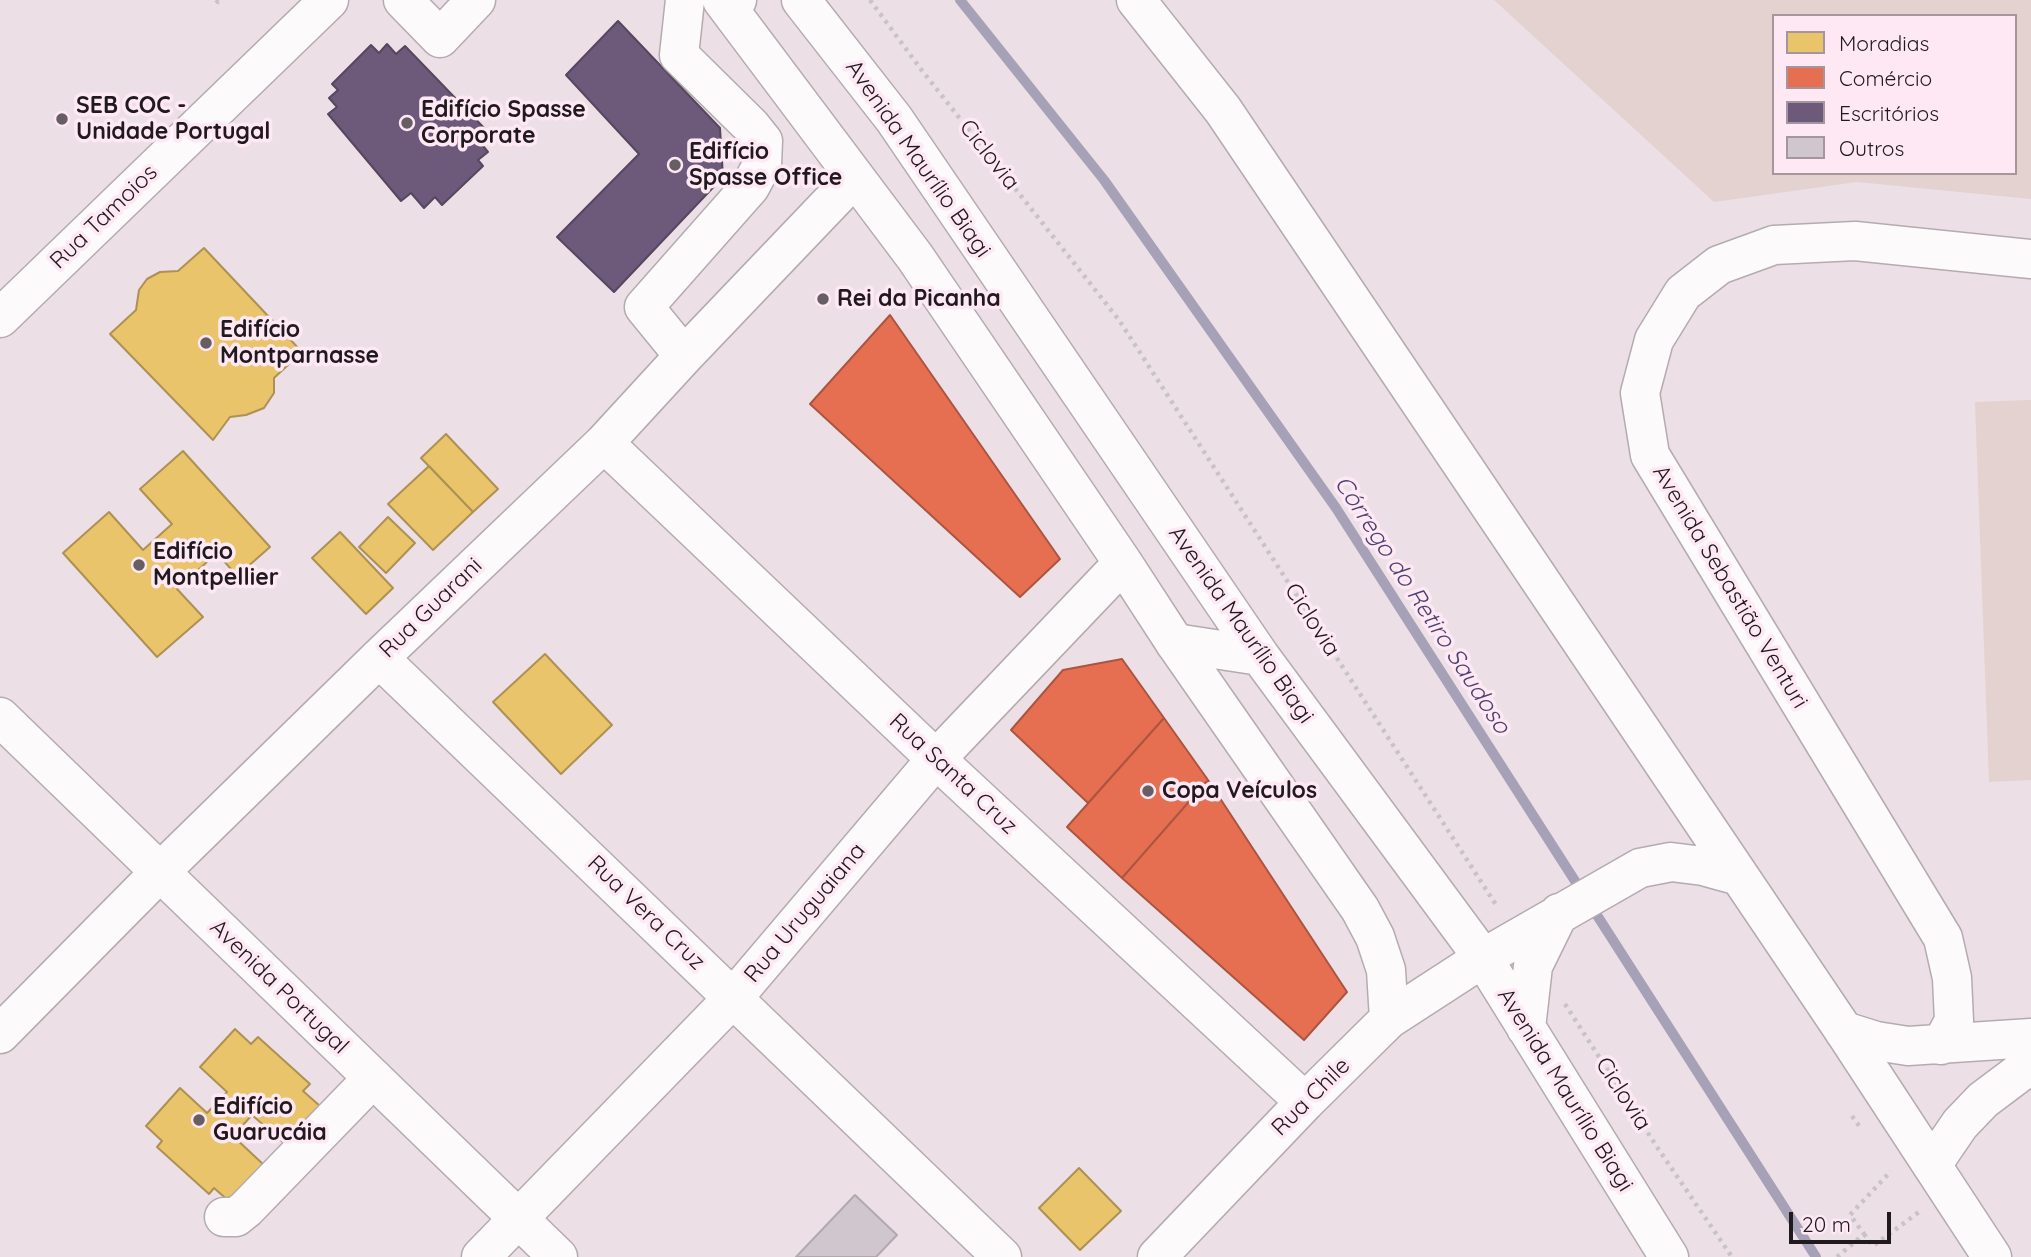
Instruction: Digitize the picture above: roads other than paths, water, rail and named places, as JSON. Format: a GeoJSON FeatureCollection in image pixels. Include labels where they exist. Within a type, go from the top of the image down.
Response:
{"type":"FeatureCollection","features":[{"type":"Feature","properties":{"kind":"street","name":"Rua Tamoios"},"geometry":{"type":"LineString","coordinates":[[0,318],[329,0]]}},
{"type":"Feature","properties":{"kind":"street"},"geometry":{"type":"LineString","coordinates":[[404,0],[440,37],[476,0]]}},
{"type":"Feature","properties":{"kind":"street"},"geometry":{"type":"LineString","coordinates":[[684,356],[644,307],[750,187],[762,165],[763,141],[679,55],[685,0]]}},
{"type":"Feature","properties":{"kind":"street","name":"Avenida Maurílio Biagi"},"geometry":{"type":"LineString","coordinates":[[801,0],[894,119],[1260,656],[1483,958],[1669,1257]]}},
{"type":"Feature","properties":{"kind":"street"},"geometry":{"type":"LineString","coordinates":[[1136,0],[1223,110],[1844,1031],[1992,1257]]}},
{"type":"Feature","properties":{"kind":"street"},"geometry":{"type":"LineString","coordinates":[[729,1],[915,257],[1175,643],[1360,909],[1375,937],[1386,970],[1389,1019]]}},
{"type":"Feature","properties":{"kind":"street","name":"Rua Guarani"},"geometry":{"type":"LineString","coordinates":[[0,1034],[160,872],[604,443],[855,177]]}},
{"type":"Feature","properties":{"kind":"street","name":"Avenida Sebastião Venturi"},"geometry":{"type":"LineString","coordinates":[[1941,1045],[1954,1021],[1952,978],[1943,939],[1650,455],[1640,393],[1654,340],[1684,293],[1719,265],[1774,244],[1855,241],[2031,259]]}},
{"type":"Feature","properties":{"kind":"street","name":"Rua Santa Cruz"},"geometry":{"type":"LineString","coordinates":[[604,443],[936,759],[1305,1102]]}},
{"type":"Feature","properties":{"kind":"street","name":"Rua Uruguaiana"},"geometry":{"type":"LineString","coordinates":[[481,1257],[734,997],[936,759],[1123,563]]}},
{"type":"Feature","properties":{"kind":"street"},"geometry":{"type":"LineString","coordinates":[[1175,643],[1260,656]]}},
{"type":"Feature","properties":{"kind":"street","name":"Rua Vera Cruz"},"geometry":{"type":"LineString","coordinates":[[379,658],[1002,1257]]}},
{"type":"Feature","properties":{"kind":"street","name":"Avenida Portugal"},"geometry":{"type":"LineString","coordinates":[[0,717],[558,1257]]}},
{"type":"Feature","properties":{"kind":"street","name":"Rua Chile"},"geometry":{"type":"LineString","coordinates":[[1157,1257],[1305,1102],[1389,1019],[1483,958],[1527,948],[1567,909],[1640,868],[1671,862],[1703,866],[1739,876]]}},
{"type":"Feature","properties":{"kind":"street"},"geometry":{"type":"LineString","coordinates":[[1526,1028],[1530,986],[1527,948]]}},
{"type":"Feature","properties":{"kind":"street"},"geometry":{"type":"LineString","coordinates":[[1844,1031],[1908,1046],[2031,1038]]}},
{"type":"Feature","properties":{"kind":"street"},"geometry":{"type":"LineString","coordinates":[[1932,1165],[1960,1124],[1983,1100],[2031,1064]]}},
{"type":"Feature","properties":{"kind":"street"},"geometry":{"type":"LineString","coordinates":[[224,1217],[236,1217],[246,1209],[373,1078]]}},
{"type":"Feature","properties":{"kind":"waterway","name":"Córrego do Retiro Saudoso"},"geometry":{"type":"LineString","coordinates":[[960,0],[1104,180],[1336,508],[1816,1257]]}},
{"type":"Feature","properties":{"kind":"place","name":"SEB COC - Unidade Portugal"},"geometry":{"type":"Point","coordinates":[62,119]}},
{"type":"Feature","properties":{"kind":"place","name":"Edifício Spasse Corporate"},"geometry":{"type":"Point","coordinates":[407,123]}},
{"type":"Feature","properties":{"kind":"place","name":"Edifício Spasse Office"},"geometry":{"type":"Point","coordinates":[675,165]}},
{"type":"Feature","properties":{"kind":"place","name":"Rei da Picanha"},"geometry":{"type":"Point","coordinates":[823,299]}},
{"type":"Feature","properties":{"kind":"place","name":"Edifício Montparnasse"},"geometry":{"type":"Point","coordinates":[206,343]}},
{"type":"Feature","properties":{"kind":"place","name":"Edifício Montpellier"},"geometry":{"type":"Point","coordinates":[139,565]}},
{"type":"Feature","properties":{"kind":"place","name":"Copa Veículos"},"geometry":{"type":"Point","coordinates":[1148,791]}},
{"type":"Feature","properties":{"kind":"place","name":"Edifício Guarucáia"},"geometry":{"type":"Point","coordinates":[199,1120]}}]}
